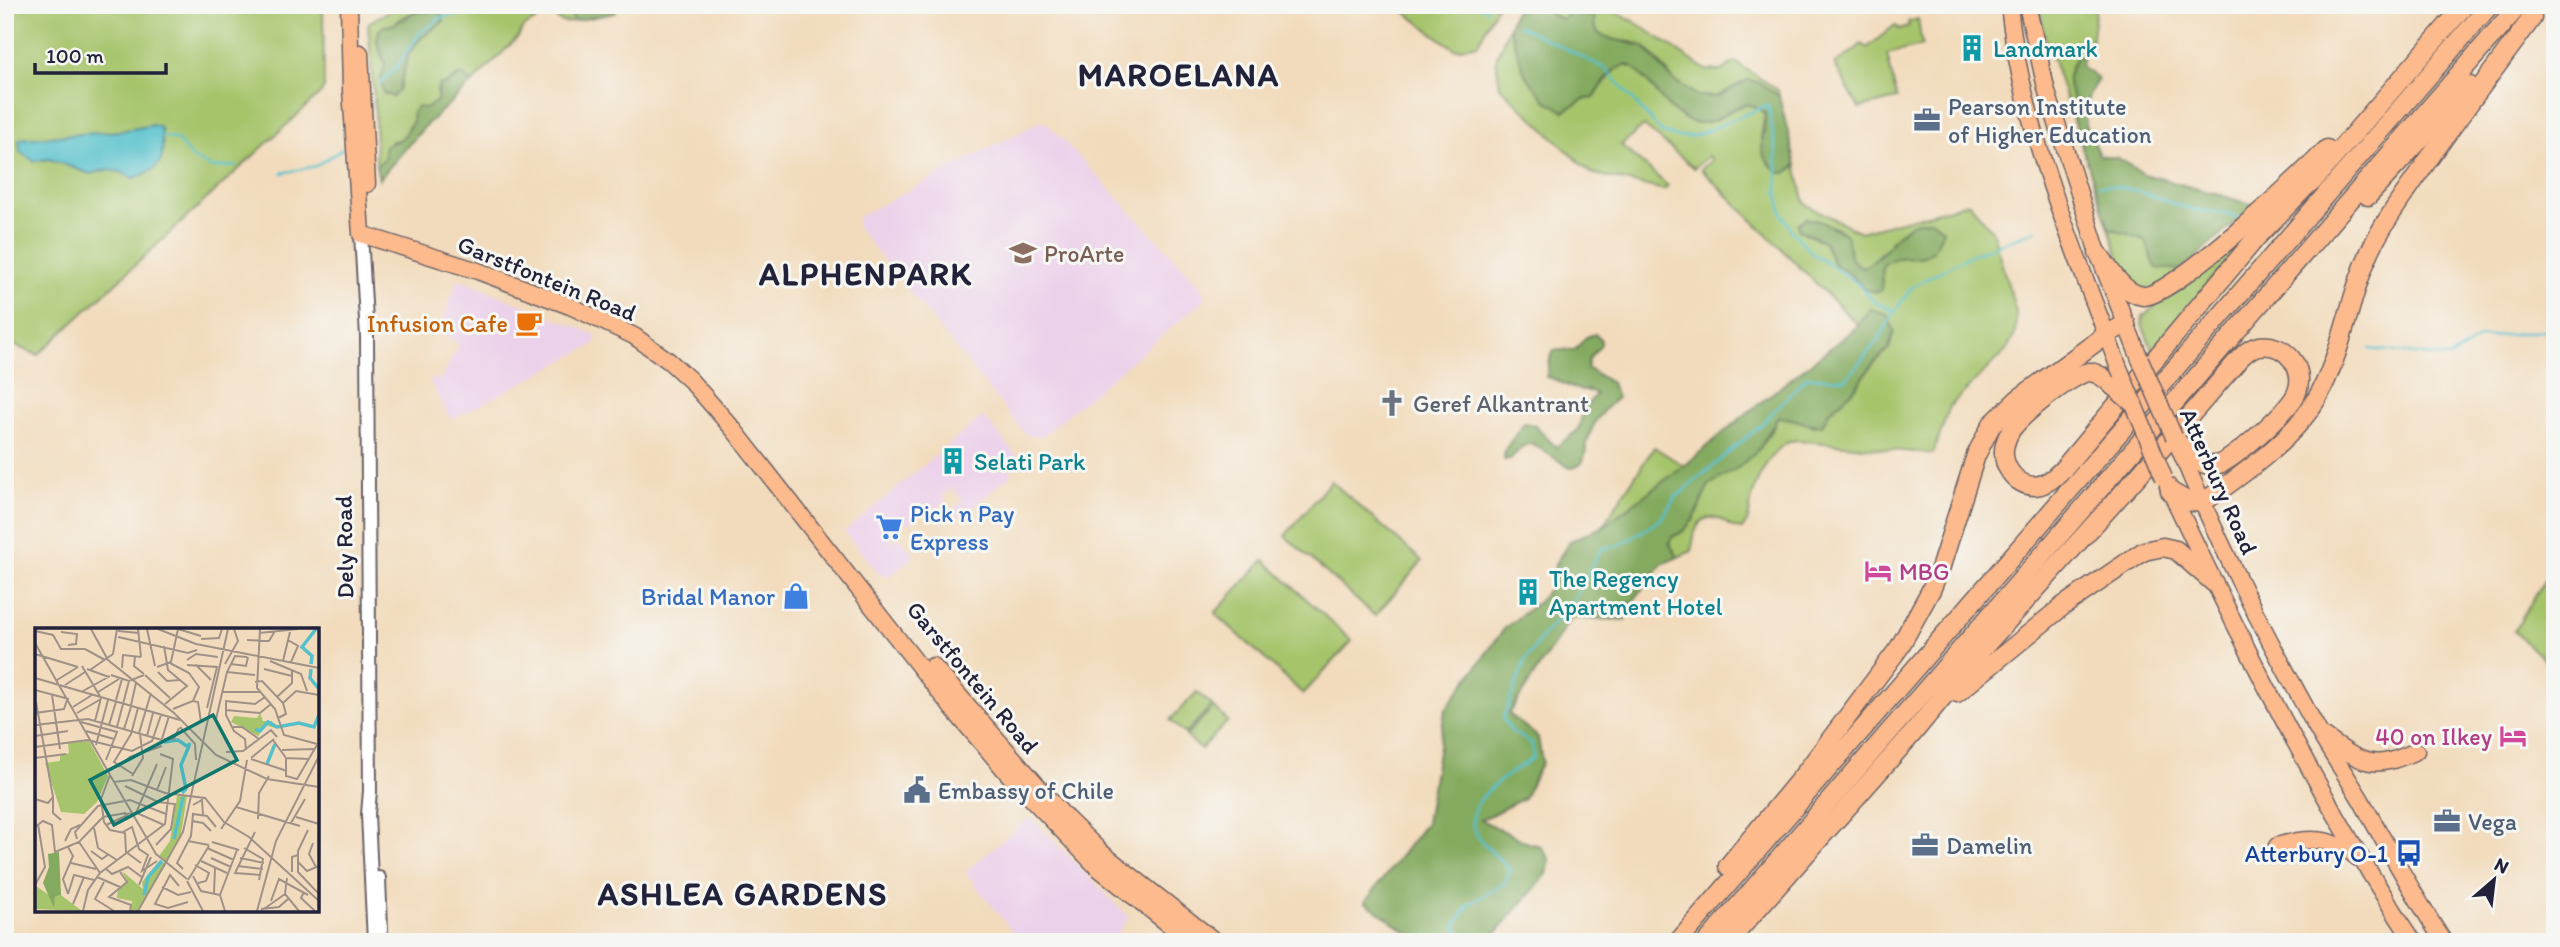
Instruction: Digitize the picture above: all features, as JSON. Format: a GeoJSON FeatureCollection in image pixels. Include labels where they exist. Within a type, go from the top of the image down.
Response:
{"type":"FeatureCollection","features":[{"type":"Feature","properties":{"kind":"highway"},"geometry":{"type":"LineString","coordinates":[[2170,373],[2213,304],[2319,173],[2465,5]]}},
{"type":"Feature","properties":{"kind":"highway"},"geometry":{"type":"LineString","coordinates":[[1678,942],[2490,5]]}},
{"type":"Feature","properties":{"kind":"highway"},"geometry":{"type":"LineString","coordinates":[[1707,942],[2243,323],[2358,207],[2531,10]]}},
{"type":"Feature","properties":{"kind":"highway"},"geometry":{"type":"LineString","coordinates":[[2167,484],[2187,501],[2202,503],[2275,447],[2295,429],[2309,411],[2333,364],[2367,259],[2381,231],[2402,196],[2531,10]]}},
{"type":"Feature","properties":{"kind":"highway"},"geometry":{"type":"LineString","coordinates":[[2098,253],[2112,273],[2137,295],[2152,296],[2163,290],[2252,218],[2324,152],[2390,82],[2412,66]]}},
{"type":"Feature","properties":{"kind":"highway"},"geometry":{"type":"LineString","coordinates":[[2133,403],[2113,386],[2097,374],[2082,374],[2010,430],[2004,458],[2009,471],[2020,481],[2035,486],[2050,481],[2063,469],[2256,238],[2319,173]]}},
{"type":"Feature","properties":{"kind":"highway"},"geometry":{"type":"LineString","coordinates":[[1671,942],[1696,906],[1806,772],[1899,648],[1941,566],[1976,455],[1992,424],[2018,399],[2107,334],[2126,324]]}},
{"type":"Feature","properties":{"kind":"highway"},"geometry":{"type":"LineString","coordinates":[[1728,942],[1913,733],[1983,648],[2241,357],[2250,349],[2268,346],[2292,359],[2299,374],[2299,384],[2287,407],[2240,450],[2221,463],[2189,461],[2174,437]]}},
{"type":"Feature","properties":{"kind":"highway"},"geometry":{"type":"LineString","coordinates":[[1913,733],[2020,639],[2144,551],[2163,547],[2176,550],[2214,583]]}},
{"type":"Feature","properties":{"kind":"main road","name":"Dely Road"},"geometry":{"type":"LineString","coordinates":[[349,5],[351,90],[366,237]]}},
{"type":"Feature","properties":{"kind":"main road","name":"Dely Road"},"geometry":{"type":"LineString","coordinates":[[358,5],[366,129],[366,237]]}},
{"type":"Feature","properties":{"kind":"main road","name":"Atterbury Road"},"geometry":{"type":"LineString","coordinates":[[2009,5],[2013,44],[2034,131],[2107,334],[2167,484],[2269,694],[2365,865],[2414,942]]}},
{"type":"Feature","properties":{"kind":"main road","name":"Atterbury Road"},"geometry":{"type":"LineString","coordinates":[[2027,5],[2047,92],[2098,253],[2174,437]]}},
{"type":"Feature","properties":{"kind":"main road"},"geometry":{"type":"LineString","coordinates":[[361,61],[359,77],[351,90],[358,102],[366,129]]}},
{"type":"Feature","properties":{"kind":"main road","name":"Garstfontein Road"},"geometry":{"type":"LineString","coordinates":[[366,237],[478,271],[600,319],[656,351],[690,380],[801,513],[952,708],[1019,786],[1097,867],[1191,942]]}},
{"type":"Feature","properties":{"kind":"main road","name":"Atterbury Road"},"geometry":{"type":"LineString","coordinates":[[2189,461],[2202,503],[2238,580],[2320,734],[2444,942]]}},
{"type":"Feature","properties":{"kind":"main road","name":"Garstfontein Road"},"geometry":{"type":"LineString","coordinates":[[801,513],[838,551],[969,708],[1063,815],[1102,853],[1216,942]]}},
{"type":"Feature","properties":{"kind":"main road"},"geometry":{"type":"LineString","coordinates":[[2320,734],[2361,760],[2372,762],[2391,762],[2416,751]]}},
{"type":"Feature","properties":{"kind":"main road"},"geometry":{"type":"LineString","coordinates":[[2277,846],[2305,839],[2327,841],[2351,852],[2365,865]]}},
{"type":"Feature","properties":{"kind":"street","name":"Dely Road"},"geometry":{"type":"LineString","coordinates":[[366,237],[368,814],[374,942]]}},
{"type":"Feature","properties":{"kind":"street","name":"Dely Road"},"geometry":{"type":"LineString","coordinates":[[370,791],[375,816],[382,900],[380,942]]}},
{"type":"Feature","properties":{"kind":"shaded area","name":"ProArte"},"geometry":{"type":"Polygon","coordinates":[[[1041,121],[1048,124],[1199,284],[1204,294],[1203,301],[1042,436],[1026,435],[856,226],[858,217],[1041,121]]]}},
{"type":"Feature","properties":{"kind":"shaded area"},"geometry":{"type":"Polygon","coordinates":[[[458,279],[596,335],[595,344],[451,420],[429,379],[441,379],[459,344],[439,332],[458,279]]]}},
{"type":"Feature","properties":{"kind":"shaded area"},"geometry":{"type":"Polygon","coordinates":[[[983,416],[1018,457],[1007,466],[1013,473],[960,518],[953,509],[963,501],[952,488],[942,496],[946,501],[935,510],[931,505],[924,508],[911,523],[906,523],[889,537],[893,541],[899,537],[915,555],[890,576],[880,575],[844,532],[983,416]]]}},
{"type":"Feature","properties":{"kind":"shaded area"},"geometry":{"type":"Polygon","coordinates":[[[1030,817],[1129,917],[1111,942],[1021,942],[965,872],[1030,817]]]}},
{"type":"Feature","properties":{"kind":"green space"},"geometry":{"type":"Polygon","coordinates":[[[5,5],[323,5],[324,87],[321,93],[38,355],[9,343],[5,345],[5,5]]]}},
{"type":"Feature","properties":{"kind":"green space"},"geometry":{"type":"Polygon","coordinates":[[[400,5],[538,5],[538,19],[523,28],[518,37],[472,83],[458,76],[437,89],[437,101],[407,128],[400,140],[391,141],[385,158],[376,166],[368,23],[400,5]],[[420,11],[407,15],[377,41],[385,65],[381,78],[400,87],[400,77],[408,56],[417,41],[444,21],[441,12],[420,11]]]}},
{"type":"Feature","properties":{"kind":"green space"},"geometry":{"type":"Polygon","coordinates":[[[551,5],[570,5],[570,14],[575,21],[558,20],[551,5]]]}},
{"type":"Feature","properties":{"kind":"green space"},"geometry":{"type":"Polygon","coordinates":[[[570,5],[618,5],[615,13],[575,21],[570,14],[570,5]]]}},
{"type":"Feature","properties":{"kind":"green space"},"geometry":{"type":"Polygon","coordinates":[[[1028,5],[1075,5],[1074,9],[1065,14],[1028,5]]]}},
{"type":"Feature","properties":{"kind":"green space"},"geometry":{"type":"Polygon","coordinates":[[[1092,5],[1239,5],[1095,19],[1089,12],[1092,5]]]}},
{"type":"Feature","properties":{"kind":"green space"},"geometry":{"type":"Polygon","coordinates":[[[1392,5],[1423,5],[1433,9],[1446,5],[1497,5],[1478,44],[1456,49],[1392,5]]]}},
{"type":"Feature","properties":{"kind":"green space"},"geometry":{"type":"Polygon","coordinates":[[[1520,5],[1540,5],[1563,19],[1572,6],[1589,5],[1594,11],[1594,25],[1599,34],[1643,46],[1672,79],[1698,96],[1716,97],[1748,80],[1757,82],[1779,96],[1796,165],[1786,173],[1780,173],[1766,158],[1762,146],[1765,113],[1756,107],[1740,106],[1710,122],[1689,121],[1670,108],[1629,65],[1618,68],[1608,76],[1594,98],[1584,99],[1564,111],[1545,100],[1525,74],[1509,26],[1520,5]]]}},
{"type":"Feature","properties":{"kind":"green space"},"geometry":{"type":"Polygon","coordinates":[[[1540,5],[1574,5],[1563,19],[1540,5]]]}},
{"type":"Feature","properties":{"kind":"green space"},"geometry":{"type":"Polygon","coordinates":[[[1589,5],[1600,5],[1632,20],[1706,70],[1721,71],[1735,62],[1778,90],[1779,96],[1758,83],[1748,82],[1712,98],[1695,96],[1678,85],[1643,46],[1608,39],[1597,32],[1594,11],[1589,5]]]}},
{"type":"Feature","properties":{"kind":"green space"},"geometry":{"type":"Polygon","coordinates":[[[2039,5],[2096,5],[2091,45],[2080,51],[2071,66],[2068,78],[2075,107],[2073,120],[2044,34],[2039,5]]]}},
{"type":"Feature","properties":{"kind":"green space"},"geometry":{"type":"Polygon","coordinates":[[[420,11],[440,12],[444,21],[414,45],[406,61],[401,83],[393,97],[383,93],[381,78],[385,64],[377,41],[379,30],[420,11]]]}},
{"type":"Feature","properties":{"kind":"green space"},"geometry":{"type":"Polygon","coordinates":[[[1918,19],[1922,46],[1887,54],[1897,99],[1859,108],[1835,65],[1862,44],[1867,48],[1895,25],[1899,29],[1918,19]]]}},
{"type":"Feature","properties":{"kind":"green space"},"geometry":{"type":"Polygon","coordinates":[[[1509,26],[1525,74],[1564,111],[1584,99],[1594,98],[1614,72],[1624,66],[1637,70],[1713,120],[1739,106],[1758,108],[1765,113],[1761,138],[1792,169],[1796,165],[1805,204],[1860,232],[1969,203],[1992,230],[2016,312],[2015,334],[2006,351],[1950,406],[1933,454],[1795,440],[1786,443],[1772,456],[1761,474],[1745,526],[1742,529],[1721,520],[1706,519],[1695,531],[1692,551],[1678,557],[1669,543],[1672,537],[1682,532],[1694,519],[1708,485],[1738,467],[1772,431],[1778,416],[1796,418],[1812,426],[1822,425],[1830,411],[1853,391],[1889,348],[1894,331],[1861,319],[1859,326],[1701,169],[1712,160],[1709,156],[1694,168],[1644,126],[1621,145],[1668,186],[1664,190],[1591,173],[1500,87],[1496,59],[1509,26]],[[1806,218],[1798,224],[1805,234],[1823,241],[1833,263],[1851,275],[1866,290],[1879,292],[1883,265],[1902,258],[1925,256],[1937,243],[1943,229],[1927,220],[1882,251],[1869,265],[1860,267],[1850,258],[1848,239],[1839,229],[1806,218]]]}},
{"type":"Feature","properties":{"kind":"green space"},"geometry":{"type":"Polygon","coordinates":[[[2091,45],[2081,67],[2098,79],[2087,100],[2085,117],[2099,155],[2118,158],[2144,174],[2255,205],[2181,270],[2156,268],[2145,240],[2109,228],[2073,120],[2075,107],[2068,83],[2071,66],[2077,56],[2083,47],[2091,45]]]}},
{"type":"Feature","properties":{"kind":"green space"},"geometry":{"type":"Polygon","coordinates":[[[462,75],[472,83],[426,125],[379,179],[376,166],[385,158],[384,147],[403,137],[413,122],[412,113],[417,107],[427,108],[437,101],[439,85],[462,75]]]}},
{"type":"Feature","properties":{"kind":"green space"},"geometry":{"type":"Polygon","coordinates":[[[1806,218],[1825,223],[1847,235],[1850,258],[1861,267],[1877,258],[1908,226],[1931,220],[1943,229],[1931,252],[1925,256],[1902,258],[1883,265],[1879,292],[1866,290],[1851,275],[1833,263],[1824,241],[1799,230],[1798,224],[1806,218]]]}},
{"type":"Feature","properties":{"kind":"green space"},"geometry":{"type":"Polygon","coordinates":[[[2109,228],[2145,240],[2181,270],[2158,287],[2147,289],[2138,286],[2124,270],[2109,228]]]}},
{"type":"Feature","properties":{"kind":"green space"},"geometry":{"type":"Polygon","coordinates":[[[2240,239],[2243,242],[2153,351],[2142,325],[2143,316],[2240,239]]]}},
{"type":"Feature","properties":{"kind":"green space"},"geometry":{"type":"Polygon","coordinates":[[[1871,309],[1887,314],[1894,331],[1889,348],[1853,391],[1830,411],[1822,425],[1778,417],[1760,448],[1739,467],[1709,485],[1694,519],[1682,532],[1672,537],[1669,543],[1678,557],[1662,564],[1628,608],[1625,620],[1571,618],[1509,714],[1538,737],[1542,762],[1524,798],[1481,820],[1528,843],[1541,846],[1550,860],[1547,874],[1491,939],[1493,942],[1421,942],[1365,902],[1426,823],[1445,710],[1505,628],[1538,602],[1554,582],[1555,564],[1570,541],[1602,527],[1684,466],[1858,326],[1871,309]]]}},
{"type":"Feature","properties":{"kind":"green space"},"geometry":{"type":"Polygon","coordinates":[[[1595,334],[1601,344],[1589,359],[1587,368],[1611,383],[1617,398],[1603,411],[1593,427],[1583,462],[1570,468],[1531,443],[1523,446],[1510,459],[1504,460],[1504,451],[1524,423],[1534,425],[1556,447],[1578,430],[1584,409],[1596,394],[1546,377],[1554,351],[1575,350],[1586,337],[1595,334]]]}},
{"type":"Feature","properties":{"kind":"green space"},"geometry":{"type":"Polygon","coordinates":[[[1654,447],[1684,466],[1602,527],[1654,447]]]}},
{"type":"Feature","properties":{"kind":"green space"},"geometry":{"type":"Polygon","coordinates":[[[1331,481],[1422,561],[1375,616],[1285,536],[1331,481]]]}},
{"type":"Feature","properties":{"kind":"green space"},"geometry":{"type":"Polygon","coordinates":[[[1264,560],[1352,641],[1303,694],[1215,613],[1264,560]]]}},
{"type":"Feature","properties":{"kind":"green space"},"geometry":{"type":"Polygon","coordinates":[[[2555,562],[2555,670],[2514,631],[2555,562]]]}},
{"type":"Feature","properties":{"kind":"green space"},"geometry":{"type":"Polygon","coordinates":[[[1197,692],[1212,705],[1185,734],[1170,720],[1197,692]]]}},
{"type":"Feature","properties":{"kind":"green space"},"geometry":{"type":"Polygon","coordinates":[[[1213,707],[1228,721],[1201,749],[1186,736],[1213,707]]]}},
{"type":"Feature","properties":{"kind":"water"},"geometry":{"type":"Polygon","coordinates":[[[153,125],[161,128],[163,147],[160,161],[152,170],[133,178],[121,172],[107,170],[90,174],[49,159],[34,161],[20,152],[19,139],[120,131],[153,125]]]}},
{"type":"Feature","properties":{"kind":"waterway"},"geometry":{"type":"LineString","coordinates":[[380,84],[399,64],[419,34],[442,17],[493,9],[505,12],[516,5]]}},
{"type":"Feature","properties":{"kind":"waterway"},"geometry":{"type":"LineString","coordinates":[[1478,5],[1487,10]]}},
{"type":"Feature","properties":{"kind":"waterway"},"geometry":{"type":"LineString","coordinates":[[1518,25],[1606,69],[1661,132],[1677,137],[1694,136],[1768,105],[1776,151],[1778,194],[1782,214],[1792,231],[1813,254],[1857,283],[1874,302],[1895,311],[1913,286],[1969,256],[2036,230]]}},
{"type":"Feature","properties":{"kind":"waterway"},"geometry":{"type":"LineString","coordinates":[[162,136],[177,140],[192,158],[212,168],[236,166]]}},
{"type":"Feature","properties":{"kind":"waterway"},"geometry":{"type":"LineString","coordinates":[[282,173],[316,166],[342,149]]}},
{"type":"Feature","properties":{"kind":"waterway"},"geometry":{"type":"LineString","coordinates":[[2099,185],[2124,188],[2191,209],[2223,213],[2240,219]]}},
{"type":"Feature","properties":{"kind":"waterway"},"geometry":{"type":"LineString","coordinates":[[1469,942],[1455,927],[1468,905],[1505,883],[1510,870],[1477,835],[1473,817],[1476,807],[1492,787],[1533,758],[1532,743],[1512,732],[1503,719],[1525,661],[1547,630],[1573,602],[1601,549],[1620,545],[1660,520],[1675,498],[1761,425],[1806,377],[1846,379],[1881,336],[1895,311]]}},
{"type":"Feature","properties":{"kind":"waterway"},"geometry":{"type":"LineString","coordinates":[[2370,349],[2450,358],[2479,338],[2555,331]]}},
{"type":"Feature","properties":{"kind":"place","name":"Landmark"},"geometry":{"type":"Point","coordinates":[1972,48]}},
{"type":"Feature","properties":{"kind":"place","name":"Pearson Institute of Higher Education"},"geometry":{"type":"Point","coordinates":[1927,120]}},
{"type":"Feature","properties":{"kind":"place","name":"ProArte"},"geometry":{"type":"Point","coordinates":[1023,253]}},
{"type":"Feature","properties":{"kind":"place","name":"Infusion Cafe"},"geometry":{"type":"Point","coordinates":[529,323]}},
{"type":"Feature","properties":{"kind":"place","name":"Geref Alkantrant"},"geometry":{"type":"Point","coordinates":[1392,403]}},
{"type":"Feature","properties":{"kind":"place","name":"Selati Park"},"geometry":{"type":"Point","coordinates":[953,461]}},
{"type":"Feature","properties":{"kind":"place","name":"Pick n Pay Express"},"geometry":{"type":"Point","coordinates":[889,527]}},
{"type":"Feature","properties":{"kind":"place","name":"MBG"},"geometry":{"type":"Point","coordinates":[1878,571]}},
{"type":"Feature","properties":{"kind":"place","name":"The Regency Apartment Hotel"},"geometry":{"type":"Point","coordinates":[1528,592]}},
{"type":"Feature","properties":{"kind":"place","name":"Bridal Manor"},"geometry":{"type":"Point","coordinates":[796,596]}},
{"type":"Feature","properties":{"kind":"place","name":"40 on Ilkey"},"geometry":{"type":"Point","coordinates":[2513,736]}},
{"type":"Feature","properties":{"kind":"place","name":"Embassy of Chile"},"geometry":{"type":"Point","coordinates":[917,790]}},
{"type":"Feature","properties":{"kind":"place","name":"Vega"},"geometry":{"type":"Point","coordinates":[2447,821]}},
{"type":"Feature","properties":{"kind":"place","name":"Damelin"},"geometry":{"type":"Point","coordinates":[1925,845]}},
{"type":"Feature","properties":{"kind":"place","name":"Atterbury O-1"},"geometry":{"type":"Point","coordinates":[2409,853]}},
{"type":"Feature","properties":{"kind":"district","name":"MAROELANA"},"geometry":{"type":"Point","coordinates":[1179,75]}},
{"type":"Feature","properties":{"kind":"district","name":"ALPHENPARK"},"geometry":{"type":"Point","coordinates":[866,274]}},
{"type":"Feature","properties":{"kind":"district","name":"ASHLEA GARDENS"},"geometry":{"type":"Point","coordinates":[743,894]}}]}
